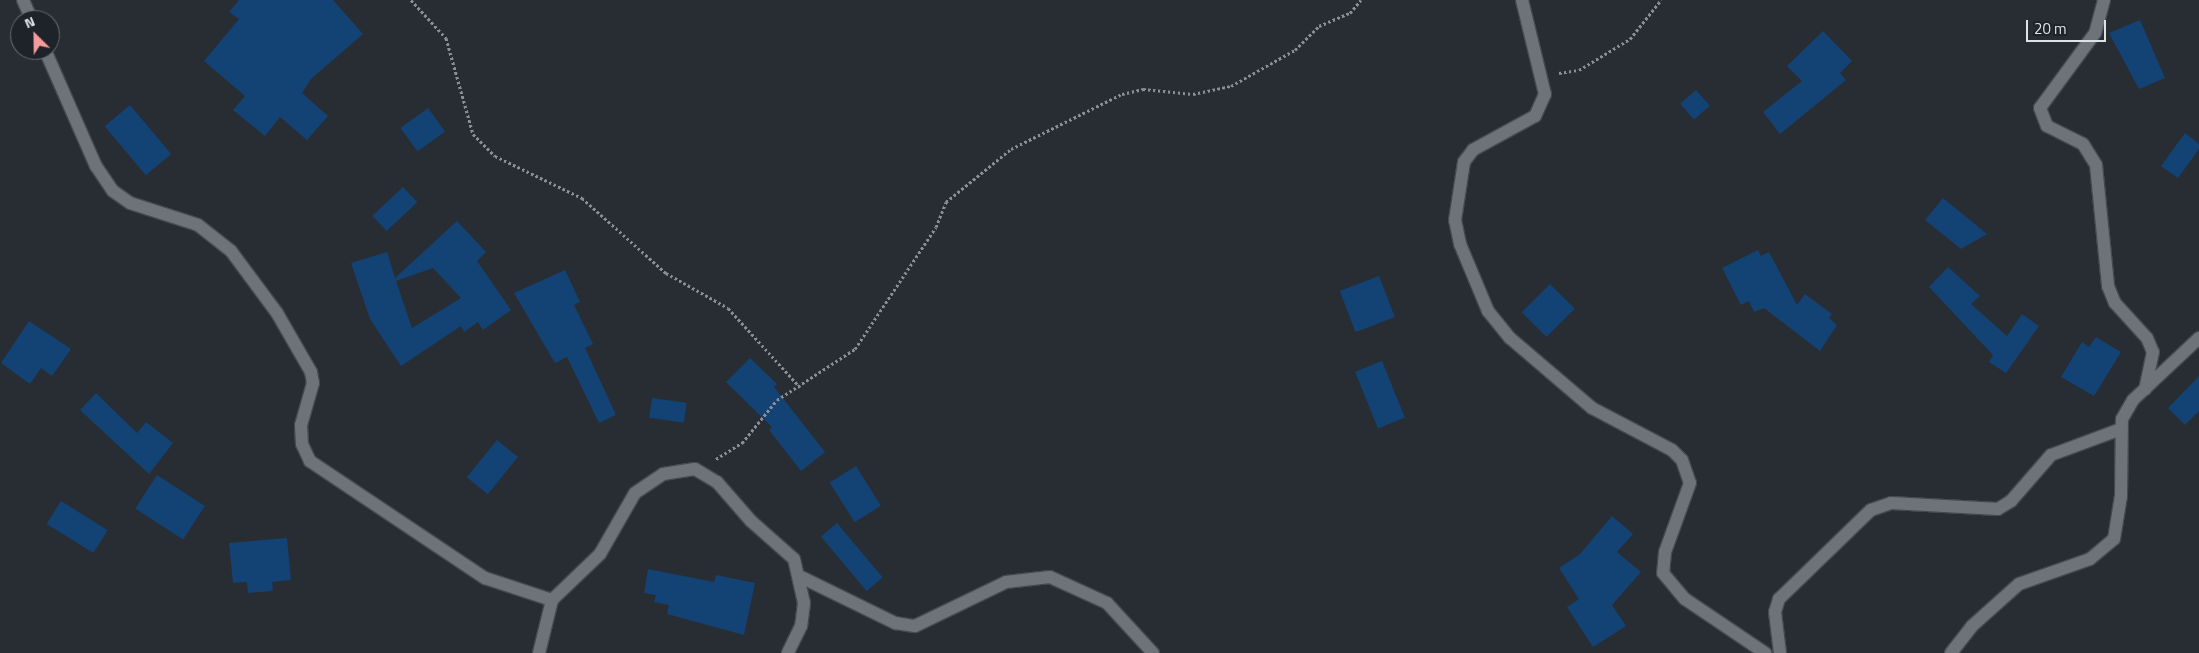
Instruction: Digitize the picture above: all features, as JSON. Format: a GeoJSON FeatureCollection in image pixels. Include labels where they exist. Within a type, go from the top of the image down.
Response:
{"type":"FeatureCollection","features":[{"type":"Feature","properties":{"kind":"street"},"geometry":{"type":"LineString","coordinates":[[1522,0],[1545,94],[1534,116],[1473,150],[1464,162],[1455,220],[1460,244],[1488,310],[1510,338],[1592,408],[1672,450],[1682,460],[1690,483],[1666,552],[1663,573],[1685,599],[1765,653]]}},
{"type":"Feature","properties":{"kind":"street"},"geometry":{"type":"LineString","coordinates":[[2104,0],[2095,33],[2040,108],[2047,126],[2082,144],[2096,165],[2108,286],[2115,303],[2147,338],[2153,352],[2145,388]]}},
{"type":"Feature","properties":{"kind":"street"},"geometry":{"type":"LineString","coordinates":[[49,60],[96,166],[114,192],[130,203],[198,225],[230,250],[278,314],[311,372],[313,383],[301,425],[302,444],[310,461],[486,578],[552,600]]}},
{"type":"Feature","properties":{"kind":"street"},"geometry":{"type":"LineString","coordinates":[[1951,653],[1972,626],[2019,584],[2090,559],[2114,539],[2121,496],[2121,429],[2126,410],[2145,388],[2199,338]]}},
{"type":"Feature","properties":{"kind":"street"},"geometry":{"type":"LineString","coordinates":[[1780,653],[1775,612],[1779,599],[1871,510],[1891,503],[1998,509],[2011,501],[2051,455],[2121,429]]}},
{"type":"Feature","properties":{"kind":"street"},"geometry":{"type":"LineString","coordinates":[[538,653],[552,600],[591,566],[636,493],[649,480],[695,469],[717,482],[751,521],[794,559],[801,577],[801,626],[788,653]]}},
{"type":"Feature","properties":{"kind":"street"},"geometry":{"type":"LineString","coordinates":[[801,577],[895,623],[915,626],[1006,582],[1050,576],[1107,603],[1153,653]]}},
{"type":"Feature","properties":{"kind":"path"},"geometry":{"type":"LineString","coordinates":[[411,0],[446,38],[473,134],[495,156],[582,198],[666,273],[728,308],[800,387]]}},
{"type":"Feature","properties":{"kind":"path"},"geometry":{"type":"LineString","coordinates":[[695,469],[736,448],[770,406],[855,349],[936,227],[946,202],[1011,149],[1122,94],[1143,89],[1193,94],[1231,86],[1295,50],[1319,26],[1350,13],[1361,0]]}},
{"type":"Feature","properties":{"kind":"path"},"geometry":{"type":"LineString","coordinates":[[1539,70],[1569,74],[1611,52],[1642,28],[1661,0]]}},
{"type":"Feature","properties":{"kind":"building"},"geometry":{"type":"Polygon","coordinates":[[[239,0],[333,0],[363,34],[311,79],[302,93],[328,116],[307,140],[280,117],[265,136],[233,110],[245,96],[204,61],[239,19],[229,12],[239,0]]]}},
{"type":"Feature","properties":{"kind":"building"},"geometry":{"type":"Polygon","coordinates":[[[2140,20],[2165,78],[2139,89],[2109,33],[2140,20]]]}},
{"type":"Feature","properties":{"kind":"building"},"geometry":{"type":"Polygon","coordinates":[[[1823,31],[1852,61],[1840,73],[1846,80],[1780,134],[1763,112],[1802,81],[1787,66],[1823,31]]]}},
{"type":"Feature","properties":{"kind":"building"},"geometry":{"type":"Polygon","coordinates":[[[1696,90],[1710,106],[1694,120],[1680,104],[1696,90]]]}},
{"type":"Feature","properties":{"kind":"building"},"geometry":{"type":"Polygon","coordinates":[[[130,105],[171,154],[146,175],[105,126],[130,105]]]}},
{"type":"Feature","properties":{"kind":"building"},"geometry":{"type":"Polygon","coordinates":[[[428,108],[445,131],[418,151],[400,128],[428,108]]]}},
{"type":"Feature","properties":{"kind":"building"},"geometry":{"type":"Polygon","coordinates":[[[2185,133],[2199,144],[2199,149],[2178,178],[2161,166],[2185,133]]]}},
{"type":"Feature","properties":{"kind":"building"},"geometry":{"type":"Polygon","coordinates":[[[403,187],[417,202],[387,231],[372,216],[403,187]]]}},
{"type":"Feature","properties":{"kind":"building"},"geometry":{"type":"Polygon","coordinates":[[[1943,198],[1987,234],[1961,249],[1925,220],[1943,198]]]}},
{"type":"Feature","properties":{"kind":"building"},"geometry":{"type":"Polygon","coordinates":[[[457,221],[486,252],[477,261],[511,310],[483,330],[478,322],[464,332],[461,326],[401,366],[370,319],[351,263],[387,252],[395,278],[457,221]],[[433,268],[396,281],[412,328],[461,298],[433,268]]]}},
{"type":"Feature","properties":{"kind":"building"},"geometry":{"type":"Polygon","coordinates":[[[1758,250],[1761,256],[1769,252],[1797,305],[1805,294],[1832,314],[1829,318],[1837,325],[1820,351],[1764,308],[1754,312],[1749,301],[1741,305],[1722,268],[1758,250]]]}},
{"type":"Feature","properties":{"kind":"building"},"geometry":{"type":"Polygon","coordinates":[[[1948,267],[1980,296],[1971,304],[2007,336],[2022,314],[2039,326],[2006,373],[1989,362],[1993,355],[1929,287],[1948,267]]]}},
{"type":"Feature","properties":{"kind":"building"},"geometry":{"type":"Polygon","coordinates":[[[565,270],[580,302],[574,305],[593,344],[585,348],[616,415],[599,423],[567,357],[555,363],[514,293],[565,270]]]}},
{"type":"Feature","properties":{"kind":"building"},"geometry":{"type":"Polygon","coordinates":[[[1379,276],[1395,317],[1356,332],[1340,291],[1379,276]]]}},
{"type":"Feature","properties":{"kind":"building"},"geometry":{"type":"Polygon","coordinates":[[[1550,284],[1575,309],[1546,337],[1522,312],[1550,284]]]}},
{"type":"Feature","properties":{"kind":"building"},"geometry":{"type":"Polygon","coordinates":[[[29,321],[71,349],[52,376],[41,368],[30,384],[1,363],[29,321]]]}},
{"type":"Feature","properties":{"kind":"building"},"geometry":{"type":"Polygon","coordinates":[[[2096,337],[2121,352],[2094,396],[2061,377],[2082,342],[2089,347],[2096,337]]]}},
{"type":"Feature","properties":{"kind":"building"},"geometry":{"type":"Polygon","coordinates":[[[750,358],[777,384],[774,387],[825,452],[801,471],[769,430],[772,427],[726,382],[750,358]]]}},
{"type":"Feature","properties":{"kind":"building"},"geometry":{"type":"Polygon","coordinates":[[[1382,361],[1405,418],[1378,428],[1355,372],[1382,361]]]}},
{"type":"Feature","properties":{"kind":"building"},"geometry":{"type":"Polygon","coordinates":[[[2199,376],[2199,411],[2185,425],[2168,408],[2199,376]]]}},
{"type":"Feature","properties":{"kind":"building"},"geometry":{"type":"Polygon","coordinates":[[[96,393],[137,433],[146,422],[173,443],[149,474],[80,410],[96,393]]]}},
{"type":"Feature","properties":{"kind":"building"},"geometry":{"type":"Polygon","coordinates":[[[652,398],[687,403],[684,423],[649,418],[652,398]]]}},
{"type":"Feature","properties":{"kind":"building"},"geometry":{"type":"Polygon","coordinates":[[[497,440],[518,457],[488,494],[467,477],[497,440]]]}},
{"type":"Feature","properties":{"kind":"building"},"geometry":{"type":"Polygon","coordinates":[[[856,466],[881,506],[855,522],[830,482],[856,466]]]}},
{"type":"Feature","properties":{"kind":"building"},"geometry":{"type":"Polygon","coordinates":[[[157,475],[205,506],[183,540],[135,509],[157,475]]]}},
{"type":"Feature","properties":{"kind":"building"},"geometry":{"type":"Polygon","coordinates":[[[61,501],[108,530],[93,553],[47,524],[61,501]]]}},
{"type":"Feature","properties":{"kind":"building"},"geometry":{"type":"Polygon","coordinates":[[[1612,516],[1633,534],[1617,552],[1641,572],[1612,605],[1626,626],[1593,647],[1567,607],[1579,599],[1559,568],[1580,554],[1612,516]]]}},
{"type":"Feature","properties":{"kind":"building"},"geometry":{"type":"Polygon","coordinates":[[[837,523],[883,577],[867,591],[821,536],[837,523]]]}},
{"type":"Feature","properties":{"kind":"building"},"geometry":{"type":"Polygon","coordinates":[[[287,538],[291,580],[272,582],[273,591],[248,593],[247,582],[233,583],[229,543],[287,538]]]}},
{"type":"Feature","properties":{"kind":"building"},"geometry":{"type":"Polygon","coordinates":[[[648,569],[714,582],[716,575],[755,583],[744,635],[667,614],[669,605],[654,602],[656,595],[644,593],[648,569]]]}}]}
